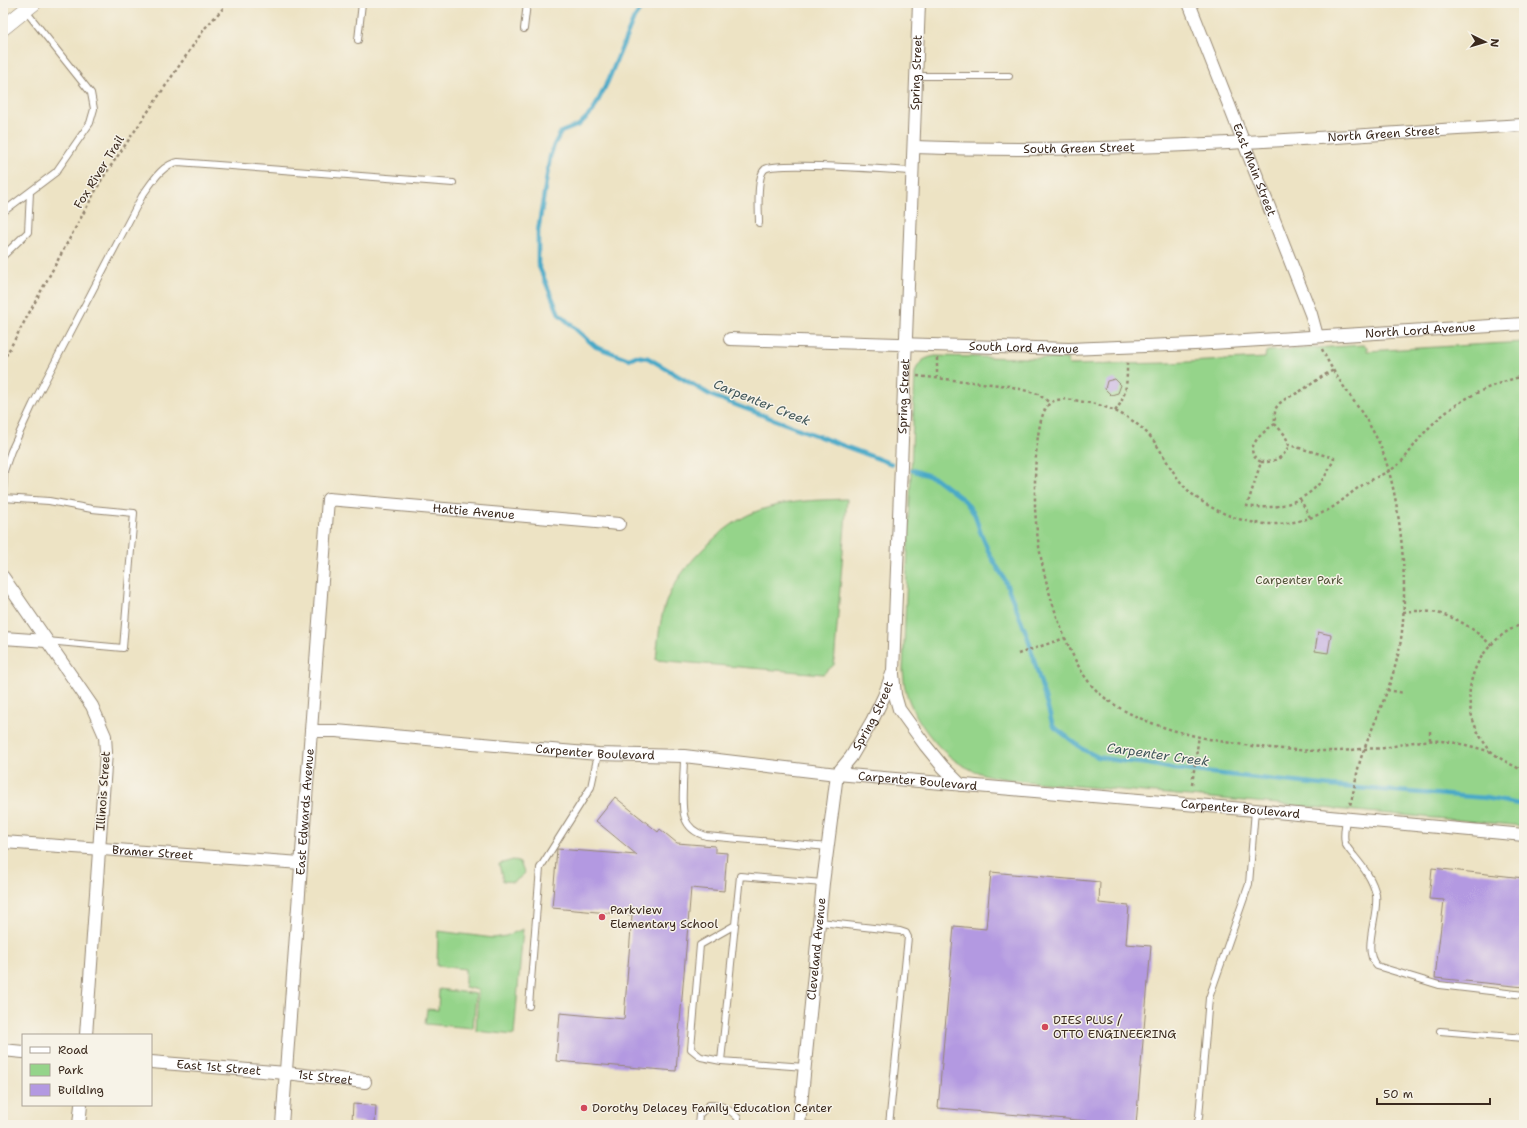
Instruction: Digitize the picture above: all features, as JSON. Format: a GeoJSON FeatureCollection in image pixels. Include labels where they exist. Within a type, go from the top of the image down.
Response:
{"type":"FeatureCollection","features":[{"type":"Feature","properties":{"kind":"street","name":"Spring Street"},"geometry":{"type":"LineString","coordinates":[[837,774],[851,757],[872,721],[884,696],[893,671],[907,344],[919,3]]}},
{"type":"Feature","properties":{"kind":"street","name":"East Main Street"},"geometry":{"type":"LineString","coordinates":[[1189,3],[1311,314],[1317,336]]}},
{"type":"Feature","properties":{"kind":"street"},"geometry":{"type":"LineString","coordinates":[[3,28],[29,7]]}},
{"type":"Feature","properties":{"kind":"street","name":"North Green Street"},"geometry":{"type":"LineString","coordinates":[[1243,142],[1524,125]]}},
{"type":"Feature","properties":{"kind":"street","name":"South Green Street"},"geometry":{"type":"LineString","coordinates":[[914,147],[1063,150],[1243,142]]}},
{"type":"Feature","properties":{"kind":"street","name":"North Lord Avenue"},"geometry":{"type":"LineString","coordinates":[[1317,336],[1524,324]]}},
{"type":"Feature","properties":{"kind":"street","name":"South Lord Avenue"},"geometry":{"type":"LineString","coordinates":[[730,339],[1069,349],[1127,348],[1317,336]]}},
{"type":"Feature","properties":{"kind":"street","name":"Hattie Avenue"},"geometry":{"type":"LineString","coordinates":[[328,499],[619,524]]}},
{"type":"Feature","properties":{"kind":"street","name":"East Edwards Avenue"},"geometry":{"type":"LineString","coordinates":[[282,1125],[328,499]]}},
{"type":"Feature","properties":{"kind":"street","name":"Illinois Street"},"geometry":{"type":"LineString","coordinates":[[3,576],[92,706],[105,736],[106,752],[86,1034]]}},
{"type":"Feature","properties":{"kind":"street"},"geometry":{"type":"LineString","coordinates":[[3,638],[47,641]]}},
{"type":"Feature","properties":{"kind":"street"},"geometry":{"type":"LineString","coordinates":[[893,671],[899,708],[926,746],[943,767],[961,785]]}},
{"type":"Feature","properties":{"kind":"street","name":"Carpenter Boulevard"},"geometry":{"type":"LineString","coordinates":[[311,731],[336,731],[598,754],[684,756],[837,774],[1255,810],[1524,836]]}},
{"type":"Feature","properties":{"kind":"street","name":"Cleveland Avenue"},"geometry":{"type":"LineString","coordinates":[[799,1124],[823,883],[837,774]]}},
{"type":"Feature","properties":{"kind":"street","name":"Bramer Street"},"geometry":{"type":"LineString","coordinates":[[3,842],[301,863]]}},
{"type":"Feature","properties":{"kind":"street"},"geometry":{"type":"LineString","coordinates":[[3,1050],[22,1052]]}},
{"type":"Feature","properties":{"kind":"street","name":"East 1st Street"},"geometry":{"type":"LineString","coordinates":[[152,1062],[286,1073]]}},
{"type":"Feature","properties":{"kind":"street","name":"1st Street"},"geometry":{"type":"LineString","coordinates":[[286,1073],[365,1082]]}},
{"type":"Feature","properties":{"kind":"street"},"geometry":{"type":"LineString","coordinates":[[79,1125],[81,1106]]}},
{"type":"Feature","properties":{"kind":"lane"},"geometry":{"type":"LineString","coordinates":[[358,40],[362,3]]}},
{"type":"Feature","properties":{"kind":"lane"},"geometry":{"type":"LineString","coordinates":[[524,30],[527,3]]}},
{"type":"Feature","properties":{"kind":"lane"},"geometry":{"type":"LineString","coordinates":[[3,212],[56,172],[90,123],[94,109],[91,93],[29,7]]}},
{"type":"Feature","properties":{"kind":"lane"},"geometry":{"type":"LineString","coordinates":[[916,76],[1009,76]]}},
{"type":"Feature","properties":{"kind":"lane"},"geometry":{"type":"LineString","coordinates":[[47,641],[123,648],[134,513],[92,509],[50,501],[3,498],[4,471],[11,451],[33,404],[142,196],[158,175],[168,166],[178,162],[453,183]]}},
{"type":"Feature","properties":{"kind":"lane"},"geometry":{"type":"LineString","coordinates":[[759,223],[760,182],[761,175],[766,169],[774,167],[799,166],[913,171]]}},
{"type":"Feature","properties":{"kind":"lane"},"geometry":{"type":"LineString","coordinates":[[3,256],[28,232],[30,192]]}},
{"type":"Feature","properties":{"kind":"lane"},"geometry":{"type":"LineString","coordinates":[[529,1006],[540,868],[591,787],[598,754]]}},
{"type":"Feature","properties":{"kind":"lane"},"geometry":{"type":"LineString","coordinates":[[684,756],[682,810],[686,822],[693,830],[706,836],[828,847]]}},
{"type":"Feature","properties":{"kind":"lane"},"geometry":{"type":"LineString","coordinates":[[1197,1125],[1209,998],[1249,884],[1255,810]]}},
{"type":"Feature","properties":{"kind":"lane"},"geometry":{"type":"LineString","coordinates":[[1346,819],[1344,833],[1346,845],[1367,872],[1375,888],[1377,900],[1370,951],[1373,962],[1377,966],[1439,984],[1524,995]]}},
{"type":"Feature","properties":{"kind":"lane"},"geometry":{"type":"LineString","coordinates":[[721,1061],[740,876],[823,883]]}},
{"type":"Feature","properties":{"kind":"lane"},"geometry":{"type":"LineString","coordinates":[[820,922],[900,931],[906,933],[908,937],[890,1125]]}},
{"type":"Feature","properties":{"kind":"lane"},"geometry":{"type":"LineString","coordinates":[[735,925],[700,945],[692,1049],[701,1057],[721,1061],[805,1067]]}},
{"type":"Feature","properties":{"kind":"lane"},"geometry":{"type":"LineString","coordinates":[[1440,1031],[1524,1038]]}},
{"type":"Feature","properties":{"kind":"lane"},"geometry":{"type":"LineString","coordinates":[[698,1125],[699,1115],[709,1105],[720,1105],[729,1110],[738,1118],[737,1125]]}},
{"type":"Feature","properties":{"kind":"lane"},"geometry":{"type":"LineString","coordinates":[[799,1124],[812,1125]]}},
{"type":"Feature","properties":{"kind":"path","name":"Fox River Trail"},"geometry":{"type":"LineString","coordinates":[[3,361],[102,179],[205,28],[228,3]]}},
{"type":"Feature","properties":{"kind":"path"},"geometry":{"type":"LineString","coordinates":[[1317,336],[1325,355],[1378,442],[1389,471],[1400,533],[1403,575],[1403,612],[1398,654],[1387,690],[1364,749],[1356,774],[1352,796]]}},
{"type":"Feature","properties":{"kind":"path"},"geometry":{"type":"LineString","coordinates":[[937,345],[937,377]]}},
{"type":"Feature","properties":{"kind":"path"},"geometry":{"type":"LineString","coordinates":[[1115,411],[1125,394],[1127,385],[1127,348]]}},
{"type":"Feature","properties":{"kind":"path"},"geometry":{"type":"LineString","coordinates":[[1275,424],[1259,436],[1254,444],[1255,454],[1261,462],[1271,462],[1279,458],[1286,452],[1289,445],[1285,435],[1275,424],[1278,405],[1315,380],[1334,370]]}},
{"type":"Feature","properties":{"kind":"path"},"geometry":{"type":"LineString","coordinates":[[916,376],[937,377],[1015,387],[1038,394],[1050,403]]}},
{"type":"Feature","properties":{"kind":"path"},"geometry":{"type":"LineString","coordinates":[[1524,376],[1486,387],[1455,405],[1426,430],[1401,462],[1389,471],[1366,483],[1334,507],[1310,517],[1278,523],[1258,523],[1232,516],[1208,506],[1182,484],[1172,471],[1159,448],[1146,432],[1126,416],[1096,404],[1070,400],[1055,400],[1042,412],[1039,428],[1035,478],[1036,519],[1040,555],[1045,579],[1055,611],[1076,663],[1094,688],[1112,703],[1138,718],[1199,736],[1251,746],[1341,751],[1380,749],[1417,741],[1430,740],[1454,742],[1491,752],[1524,771]]}},
{"type":"Feature","properties":{"kind":"path"},"geometry":{"type":"LineString","coordinates":[[1261,462],[1247,506],[1282,506],[1300,499],[1320,482],[1329,470],[1334,458],[1289,445]]}},
{"type":"Feature","properties":{"kind":"path"},"geometry":{"type":"LineString","coordinates":[[1300,499],[1310,517]]}},
{"type":"Feature","properties":{"kind":"path"},"geometry":{"type":"LineString","coordinates":[[1403,612],[1422,611],[1448,616],[1469,626],[1491,645]]}},
{"type":"Feature","properties":{"kind":"path"},"geometry":{"type":"LineString","coordinates":[[1491,752],[1475,725],[1469,698],[1472,678],[1476,664],[1491,645],[1507,631],[1524,624]]}},
{"type":"Feature","properties":{"kind":"path"},"geometry":{"type":"LineString","coordinates":[[1018,654],[1065,638]]}},
{"type":"Feature","properties":{"kind":"path"},"geometry":{"type":"LineString","coordinates":[[1387,690],[1404,693]]}},
{"type":"Feature","properties":{"kind":"path"},"geometry":{"type":"LineString","coordinates":[[1430,729],[1430,740]]}},
{"type":"Feature","properties":{"kind":"path"},"geometry":{"type":"LineString","coordinates":[[1192,784],[1199,736]]}},
{"type":"Feature","properties":{"kind":"green space","name":"Carpenter Park"},"geometry":{"type":"Polygon","coordinates":[[[1524,342],[1524,826],[1033,782],[997,777],[972,770],[955,760],[937,744],[921,724],[906,692],[903,671],[915,373],[920,363],[925,359],[935,356],[1067,359],[1069,365],[1168,363],[1265,358],[1266,352],[1268,351],[1363,345],[1367,347],[1367,351],[1524,342]]]}},
{"type":"Feature","properties":{"kind":"green space"},"geometry":{"type":"Polygon","coordinates":[[[847,499],[834,665],[823,674],[656,660],[661,620],[668,597],[674,585],[691,562],[713,539],[737,521],[764,509],[801,501],[847,499]]]}},
{"type":"Feature","properties":{"kind":"green space"},"geometry":{"type":"Polygon","coordinates":[[[513,860],[520,863],[525,873],[514,882],[503,881],[499,864],[513,860]]]}},
{"type":"Feature","properties":{"kind":"green space"},"geometry":{"type":"Polygon","coordinates":[[[523,929],[514,1035],[476,1031],[478,990],[465,987],[465,969],[437,966],[438,931],[493,938],[506,936],[523,929]]]}},
{"type":"Feature","properties":{"kind":"green space"},"geometry":{"type":"Polygon","coordinates":[[[439,989],[476,994],[473,1028],[425,1024],[427,1009],[438,1010],[439,989]]]}},
{"type":"Feature","properties":{"kind":"building"},"geometry":{"type":"Polygon","coordinates":[[[1115,379],[1121,385],[1118,393],[1111,395],[1105,389],[1107,381],[1115,379]]]}},
{"type":"Feature","properties":{"kind":"building"},"geometry":{"type":"Polygon","coordinates":[[[1318,632],[1331,635],[1328,653],[1315,651],[1318,632]]]}},
{"type":"Feature","properties":{"kind":"building"},"geometry":{"type":"Polygon","coordinates":[[[615,797],[658,832],[660,829],[677,843],[715,846],[715,852],[727,853],[724,891],[691,888],[676,1071],[556,1061],[560,1013],[624,1019],[632,915],[552,908],[557,849],[637,855],[596,821],[615,797]]]}},
{"type":"Feature","properties":{"kind":"building"},"geometry":{"type":"Polygon","coordinates":[[[1432,868],[1524,878],[1524,987],[1435,978],[1444,900],[1429,899],[1432,868]]]}},
{"type":"Feature","properties":{"kind":"building","name":"DIES PLUS / OTTO ENGINEERING"},"geometry":{"type":"Polygon","coordinates":[[[991,872],[1100,882],[1099,903],[1129,906],[1126,944],[1151,946],[1136,1125],[938,1108],[954,926],[986,929],[991,872]]]}},
{"type":"Feature","properties":{"kind":"building"},"geometry":{"type":"Polygon","coordinates":[[[353,1104],[376,1106],[375,1124],[352,1121],[353,1104]]]}},
{"type":"Feature","properties":{"kind":"waterway","name":"Carpenter Creek"},"geometry":{"type":"LineString","coordinates":[[645,3],[634,18],[608,81],[593,111],[579,125],[561,132],[550,157],[538,231],[538,264],[559,314],[596,347],[629,359],[636,356],[648,358],[712,396],[892,464]]}},
{"type":"Feature","properties":{"kind":"waterway","name":"Carpenter Creek"},"geometry":{"type":"LineString","coordinates":[[912,470],[935,478],[965,501],[975,515],[990,555],[1004,578],[1027,635],[1053,726],[1084,750],[1098,757],[1175,769],[1331,786],[1486,798],[1524,805]]}},
{"type":"Feature","properties":{"kind":"place","name":"Parkview Elementary School"},"geometry":{"type":"Point","coordinates":[602,917]}},
{"type":"Feature","properties":{"kind":"place","name":"DIES PLUS / OTTO ENGINEERING"},"geometry":{"type":"Point","coordinates":[1045,1027]}},
{"type":"Feature","properties":{"kind":"place","name":"Dorothy Delacey Family Education Center"},"geometry":{"type":"Point","coordinates":[584,1108]}}]}
